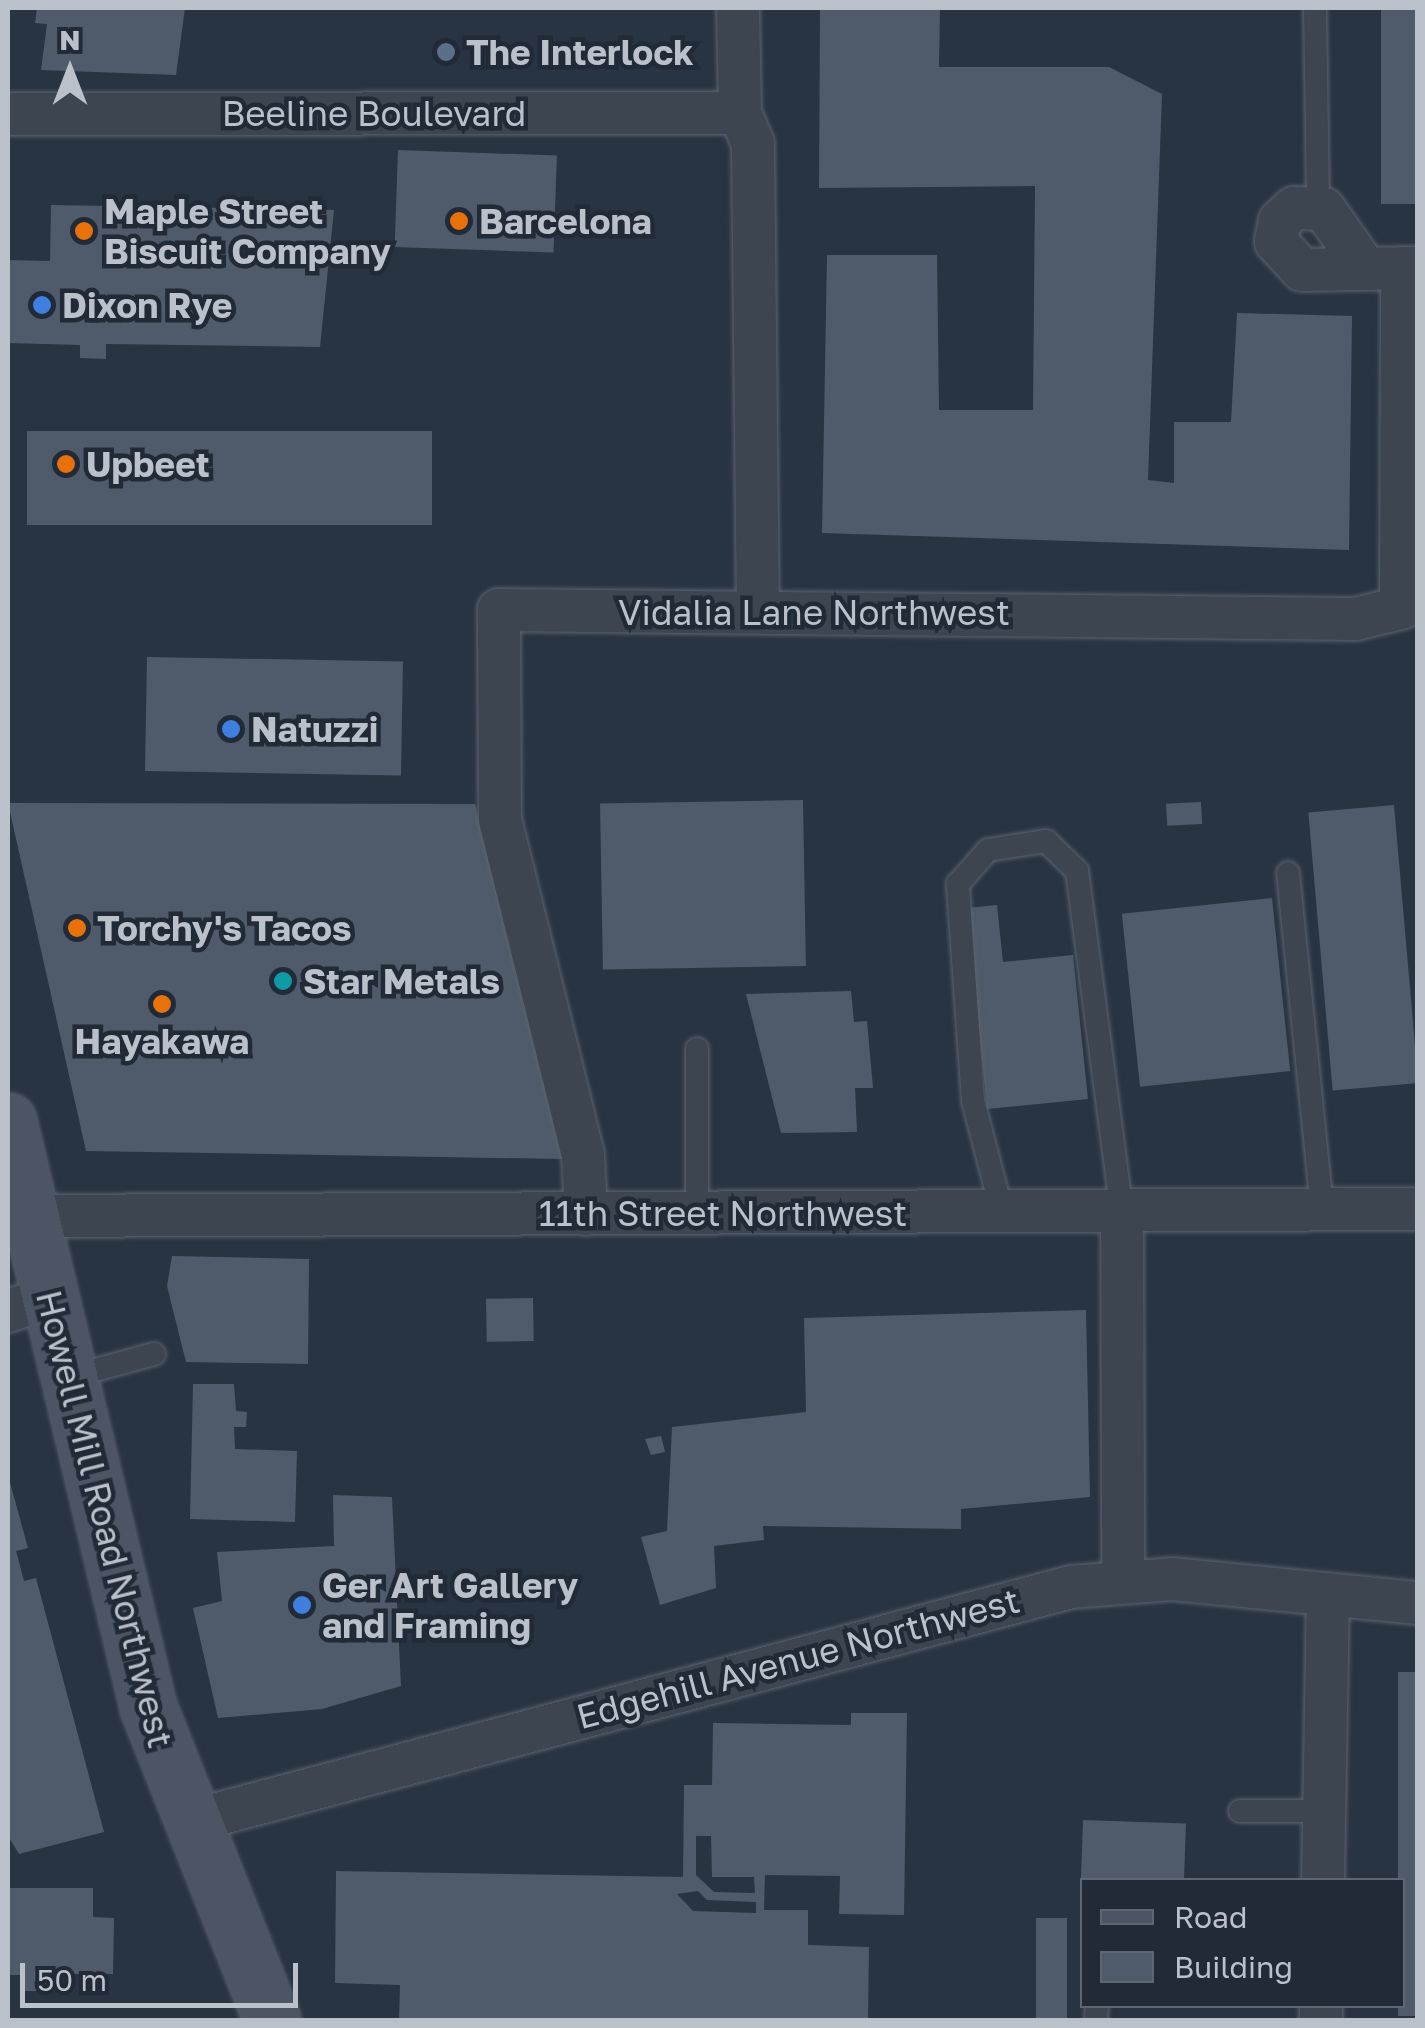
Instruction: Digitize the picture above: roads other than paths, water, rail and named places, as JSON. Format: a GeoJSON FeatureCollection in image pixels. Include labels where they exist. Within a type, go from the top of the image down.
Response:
{"type":"FeatureCollection","features":[{"type":"Feature","properties":{"kind":"main road","name":"Howell Mill Road Northwest"},"geometry":{"type":"LineString","coordinates":[[8,1122],[28,1216],[28,1305],[72,1376],[98,1521],[188,1822],[272,2020]]}},
{"type":"Feature","properties":{"kind":"street"},"geometry":{"type":"LineString","coordinates":[[738,8],[740,113],[752,144],[758,609]]}},
{"type":"Feature","properties":{"kind":"street","name":"Beeline Boulevard"},"geometry":{"type":"LineString","coordinates":[[8,114],[740,113]]}},
{"type":"Feature","properties":{"kind":"street"},"geometry":{"type":"LineString","coordinates":[[1294,208],[1318,208],[1395,268],[1302,270],[1284,258],[1280,222],[1294,208]]}},
{"type":"Feature","properties":{"kind":"street","name":"Vidalia Lane Northwest"},"geometry":{"type":"LineString","coordinates":[[586,1214],[584,1156],[500,819],[500,610],[758,609],[1355,619],[1409,608],[1395,268]]}},
{"type":"Feature","properties":{"kind":"street","name":"11th Street Northwest"},"geometry":{"type":"LineString","coordinates":[[28,1216],[1418,1208]]}},
{"type":"Feature","properties":{"kind":"street"},"geometry":{"type":"LineString","coordinates":[[1122,1211],[1123,1579]]}},
{"type":"Feature","properties":{"kind":"street","name":"Edgehill Avenue Northwest"},"geometry":{"type":"LineString","coordinates":[[188,1822],[1123,1579],[1418,1603]]}},
{"type":"Feature","properties":{"kind":"street"},"geometry":{"type":"LineString","coordinates":[[1323,1878],[1328,1594]]}},
{"type":"Feature","properties":{"kind":"lane"},"geometry":{"type":"LineString","coordinates":[[1315,8],[1318,208]]}},
{"type":"Feature","properties":{"kind":"lane"},"geometry":{"type":"LineString","coordinates":[[1002,1212],[974,1102],[958,884],[988,850],[1046,841],[1077,871],[1122,1211]]}},
{"type":"Feature","properties":{"kind":"lane"},"geometry":{"type":"LineString","coordinates":[[1288,872],[1322,1210]]}},
{"type":"Feature","properties":{"kind":"lane"},"geometry":{"type":"LineString","coordinates":[[697,1049],[697,1213]]}},
{"type":"Feature","properties":{"kind":"lane"},"geometry":{"type":"LineString","coordinates":[[72,1376],[154,1354]]}},
{"type":"Feature","properties":{"kind":"lane"},"geometry":{"type":"LineString","coordinates":[[1240,1811],[1324,1811]]}},
{"type":"Feature","properties":{"kind":"place","name":"The Interlock"},"geometry":{"type":"Point","coordinates":[446,52]}},
{"type":"Feature","properties":{"kind":"place","name":"Barcelona"},"geometry":{"type":"Point","coordinates":[459,221]}},
{"type":"Feature","properties":{"kind":"place","name":"Maple Street Biscuit Company"},"geometry":{"type":"Point","coordinates":[84,231]}},
{"type":"Feature","properties":{"kind":"place","name":"Dixon Rye"},"geometry":{"type":"Point","coordinates":[42,305]}},
{"type":"Feature","properties":{"kind":"place","name":"Upbeet"},"geometry":{"type":"Point","coordinates":[66,464]}},
{"type":"Feature","properties":{"kind":"place","name":"Natuzzi"},"geometry":{"type":"Point","coordinates":[231,729]}},
{"type":"Feature","properties":{"kind":"place","name":"Torchy's Tacos"},"geometry":{"type":"Point","coordinates":[77,928]}},
{"type":"Feature","properties":{"kind":"place","name":"Star Metals"},"geometry":{"type":"Point","coordinates":[283,981]}},
{"type":"Feature","properties":{"kind":"place","name":"Hayakawa"},"geometry":{"type":"Point","coordinates":[162,1004]}},
{"type":"Feature","properties":{"kind":"place","name":"Ger Art Gallery and Framing"},"geometry":{"type":"Point","coordinates":[302,1605]}}]}
